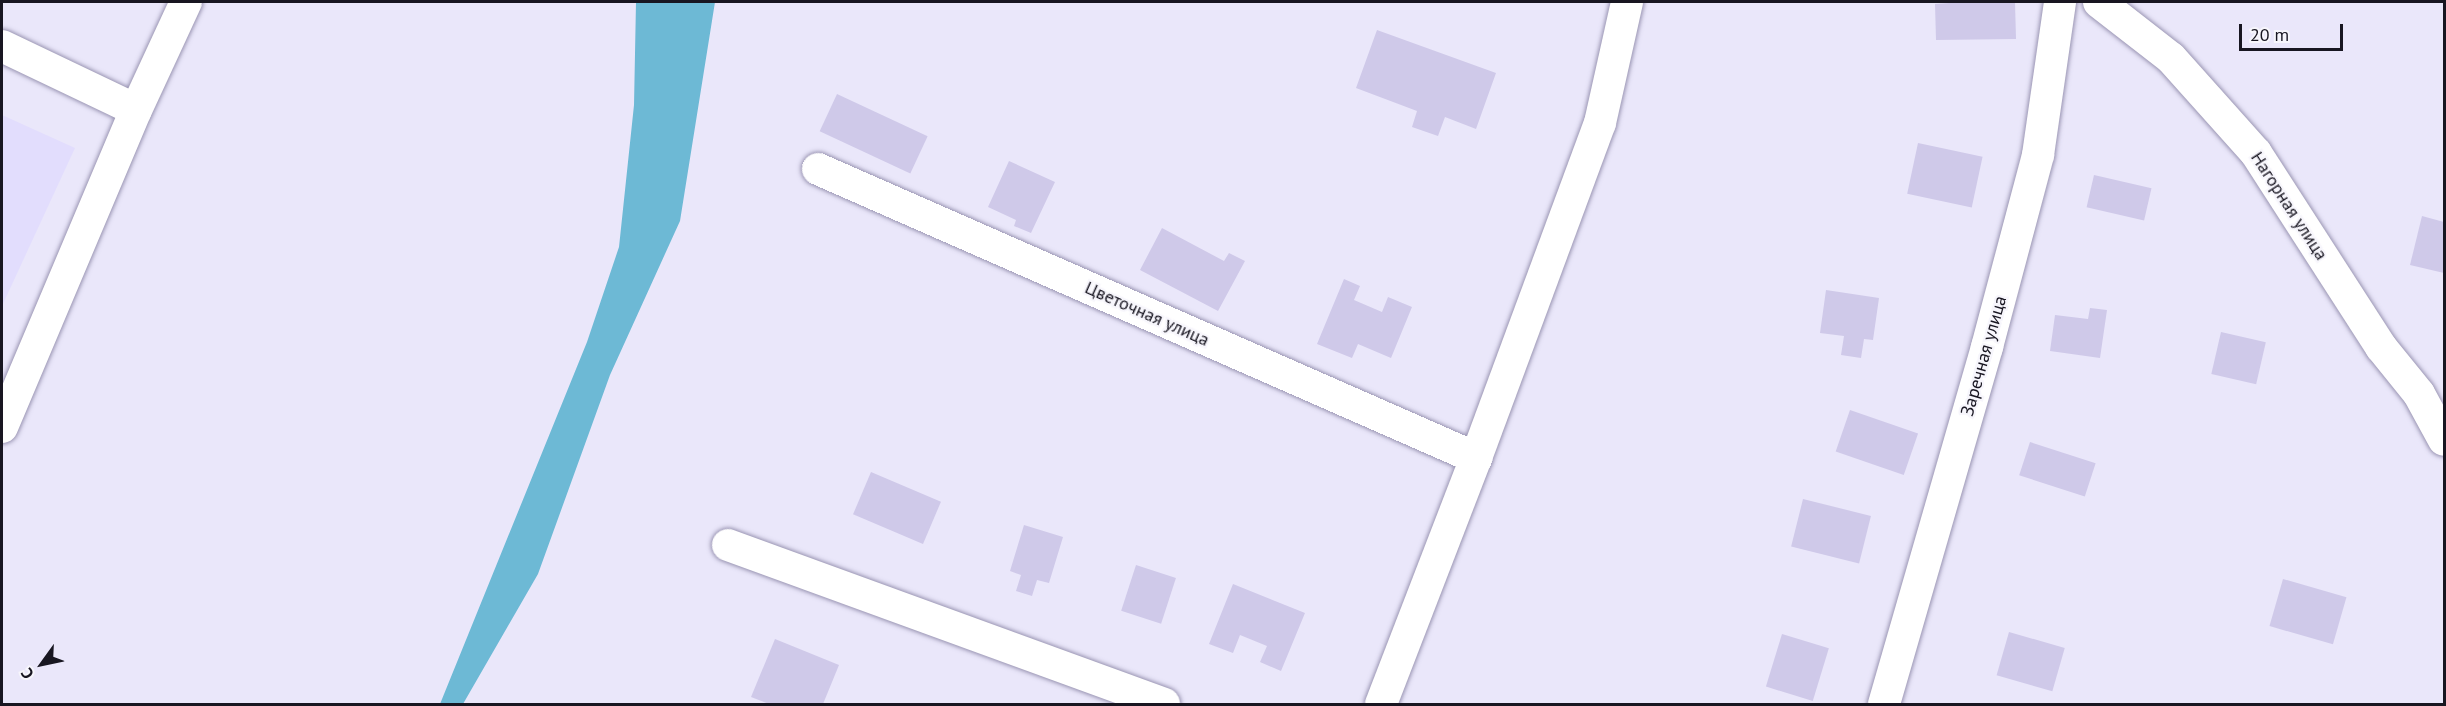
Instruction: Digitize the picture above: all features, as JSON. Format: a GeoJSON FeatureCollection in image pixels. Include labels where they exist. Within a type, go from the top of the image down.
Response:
{"type":"FeatureCollection","features":[{"type":"Feature","properties":{"kind":"street"},"geometry":{"type":"LineString","coordinates":[[2,428],[136,110],[186,2]]}},
{"type":"Feature","properties":{"kind":"street"},"geometry":{"type":"LineString","coordinates":[[1381,705],[1476,458],[1600,123],[1627,2]]}},
{"type":"Feature","properties":{"kind":"street","name":"Заречная улица"},"geometry":{"type":"LineString","coordinates":[[1884,705],[1987,347],[2038,155],[2060,2]]}},
{"type":"Feature","properties":{"kind":"street","name":"Нагорная улица"},"geometry":{"type":"LineString","coordinates":[[2099,2],[2171,58],[2256,153],[2381,347],[2419,394],[2445,440]]}},
{"type":"Feature","properties":{"kind":"street"},"geometry":{"type":"LineString","coordinates":[[2,46],[136,110]]}},
{"type":"Feature","properties":{"kind":"street","name":"Цветочная улица"},"geometry":{"type":"LineString","coordinates":[[818,169],[1476,458]]}},
{"type":"Feature","properties":{"kind":"street"},"geometry":{"type":"LineString","coordinates":[[728,545],[1164,705]]}},
{"type":"Feature","properties":{"kind":"shaded area"},"geometry":{"type":"Polygon","coordinates":[[[2,115],[75,148],[2,306],[2,115]]]}},
{"type":"Feature","properties":{"kind":"water"},"geometry":{"type":"Polygon","coordinates":[[[636,2],[715,2],[680,221],[610,375],[538,574],[463,704],[440,704],[587,342],[619,247],[634,105],[636,2]]]}},
{"type":"Feature","properties":{"kind":"building"},"geometry":{"type":"Polygon","coordinates":[[[2015,2],[2016,39],[1936,40],[1935,4],[2015,2]]]}},
{"type":"Feature","properties":{"kind":"building"},"geometry":{"type":"Polygon","coordinates":[[[1377,30],[1496,73],[1476,129],[1445,117],[1438,136],[1412,127],[1417,111],[1356,88],[1377,30]]]}},
{"type":"Feature","properties":{"kind":"building"},"geometry":{"type":"Polygon","coordinates":[[[837,94],[928,136],[910,173],[820,131],[837,94]]]}},
{"type":"Feature","properties":{"kind":"building"},"geometry":{"type":"Polygon","coordinates":[[[1918,143],[1983,157],[1972,208],[1907,194],[1918,143]]]}},
{"type":"Feature","properties":{"kind":"building"},"geometry":{"type":"Polygon","coordinates":[[[1009,161],[1055,182],[1031,233],[1014,226],[1016,220],[988,207],[1009,161]]]}},
{"type":"Feature","properties":{"kind":"building"},"geometry":{"type":"Polygon","coordinates":[[[2094,175],[2151,188],[2144,220],[2087,207],[2094,175]]]}},
{"type":"Feature","properties":{"kind":"building"},"geometry":{"type":"Polygon","coordinates":[[[2422,216],[2444,222],[2444,273],[2410,265],[2422,216]]]}},
{"type":"Feature","properties":{"kind":"building"},"geometry":{"type":"Polygon","coordinates":[[[1162,228],[1224,261],[1229,253],[1245,261],[1218,311],[1140,270],[1162,228]]]}},
{"type":"Feature","properties":{"kind":"building"},"geometry":{"type":"Polygon","coordinates":[[[1344,279],[1360,286],[1354,300],[1382,312],[1388,297],[1412,307],[1391,358],[1358,344],[1352,358],[1317,344],[1344,279]]]}},
{"type":"Feature","properties":{"kind":"building"},"geometry":{"type":"Polygon","coordinates":[[[1826,290],[1879,298],[1873,340],[1864,339],[1861,358],[1841,355],[1844,336],[1820,333],[1826,290]]]}},
{"type":"Feature","properties":{"kind":"building"},"geometry":{"type":"Polygon","coordinates":[[[2090,308],[2107,310],[2100,358],[2050,351],[2055,315],[2088,319],[2090,308]]]}},
{"type":"Feature","properties":{"kind":"building"},"geometry":{"type":"Polygon","coordinates":[[[2221,332],[2266,342],[2256,384],[2211,374],[2221,332]]]}},
{"type":"Feature","properties":{"kind":"building"},"geometry":{"type":"Polygon","coordinates":[[[1850,410],[1918,433],[1904,475],[1836,452],[1850,410]]]}},
{"type":"Feature","properties":{"kind":"building"},"geometry":{"type":"Polygon","coordinates":[[[2030,442],[2096,463],[2085,497],[2019,475],[2030,442]]]}},
{"type":"Feature","properties":{"kind":"building"},"geometry":{"type":"Polygon","coordinates":[[[871,472],[941,502],[923,544],[853,514],[871,472]]]}},
{"type":"Feature","properties":{"kind":"building"},"geometry":{"type":"Polygon","coordinates":[[[1803,499],[1871,516],[1859,563],[1791,547],[1803,499]]]}},
{"type":"Feature","properties":{"kind":"building"},"geometry":{"type":"Polygon","coordinates":[[[1024,525],[1063,537],[1049,583],[1037,580],[1032,596],[1016,591],[1021,575],[1010,571],[1024,525]]]}},
{"type":"Feature","properties":{"kind":"building"},"geometry":{"type":"Polygon","coordinates":[[[1136,565],[1176,578],[1161,624],[1121,611],[1136,565]]]}},
{"type":"Feature","properties":{"kind":"building"},"geometry":{"type":"Polygon","coordinates":[[[2283,579],[2346,597],[2333,644],[2269,626],[2283,579]]]}},
{"type":"Feature","properties":{"kind":"building"},"geometry":{"type":"Polygon","coordinates":[[[1233,584],[1305,613],[1281,671],[1260,662],[1267,646],[1240,635],[1233,653],[1209,644],[1233,584]]]}},
{"type":"Feature","properties":{"kind":"building"},"geometry":{"type":"Polygon","coordinates":[[[2009,632],[2065,648],[2052,691],[1997,675],[2009,632]]]}},
{"type":"Feature","properties":{"kind":"building"},"geometry":{"type":"Polygon","coordinates":[[[1782,634],[1829,648],[1813,701],[1766,687],[1782,634]]]}},
{"type":"Feature","properties":{"kind":"building"},"geometry":{"type":"Polygon","coordinates":[[[775,639],[839,665],[823,704],[769,704],[751,697],[775,639]]]}}]}
